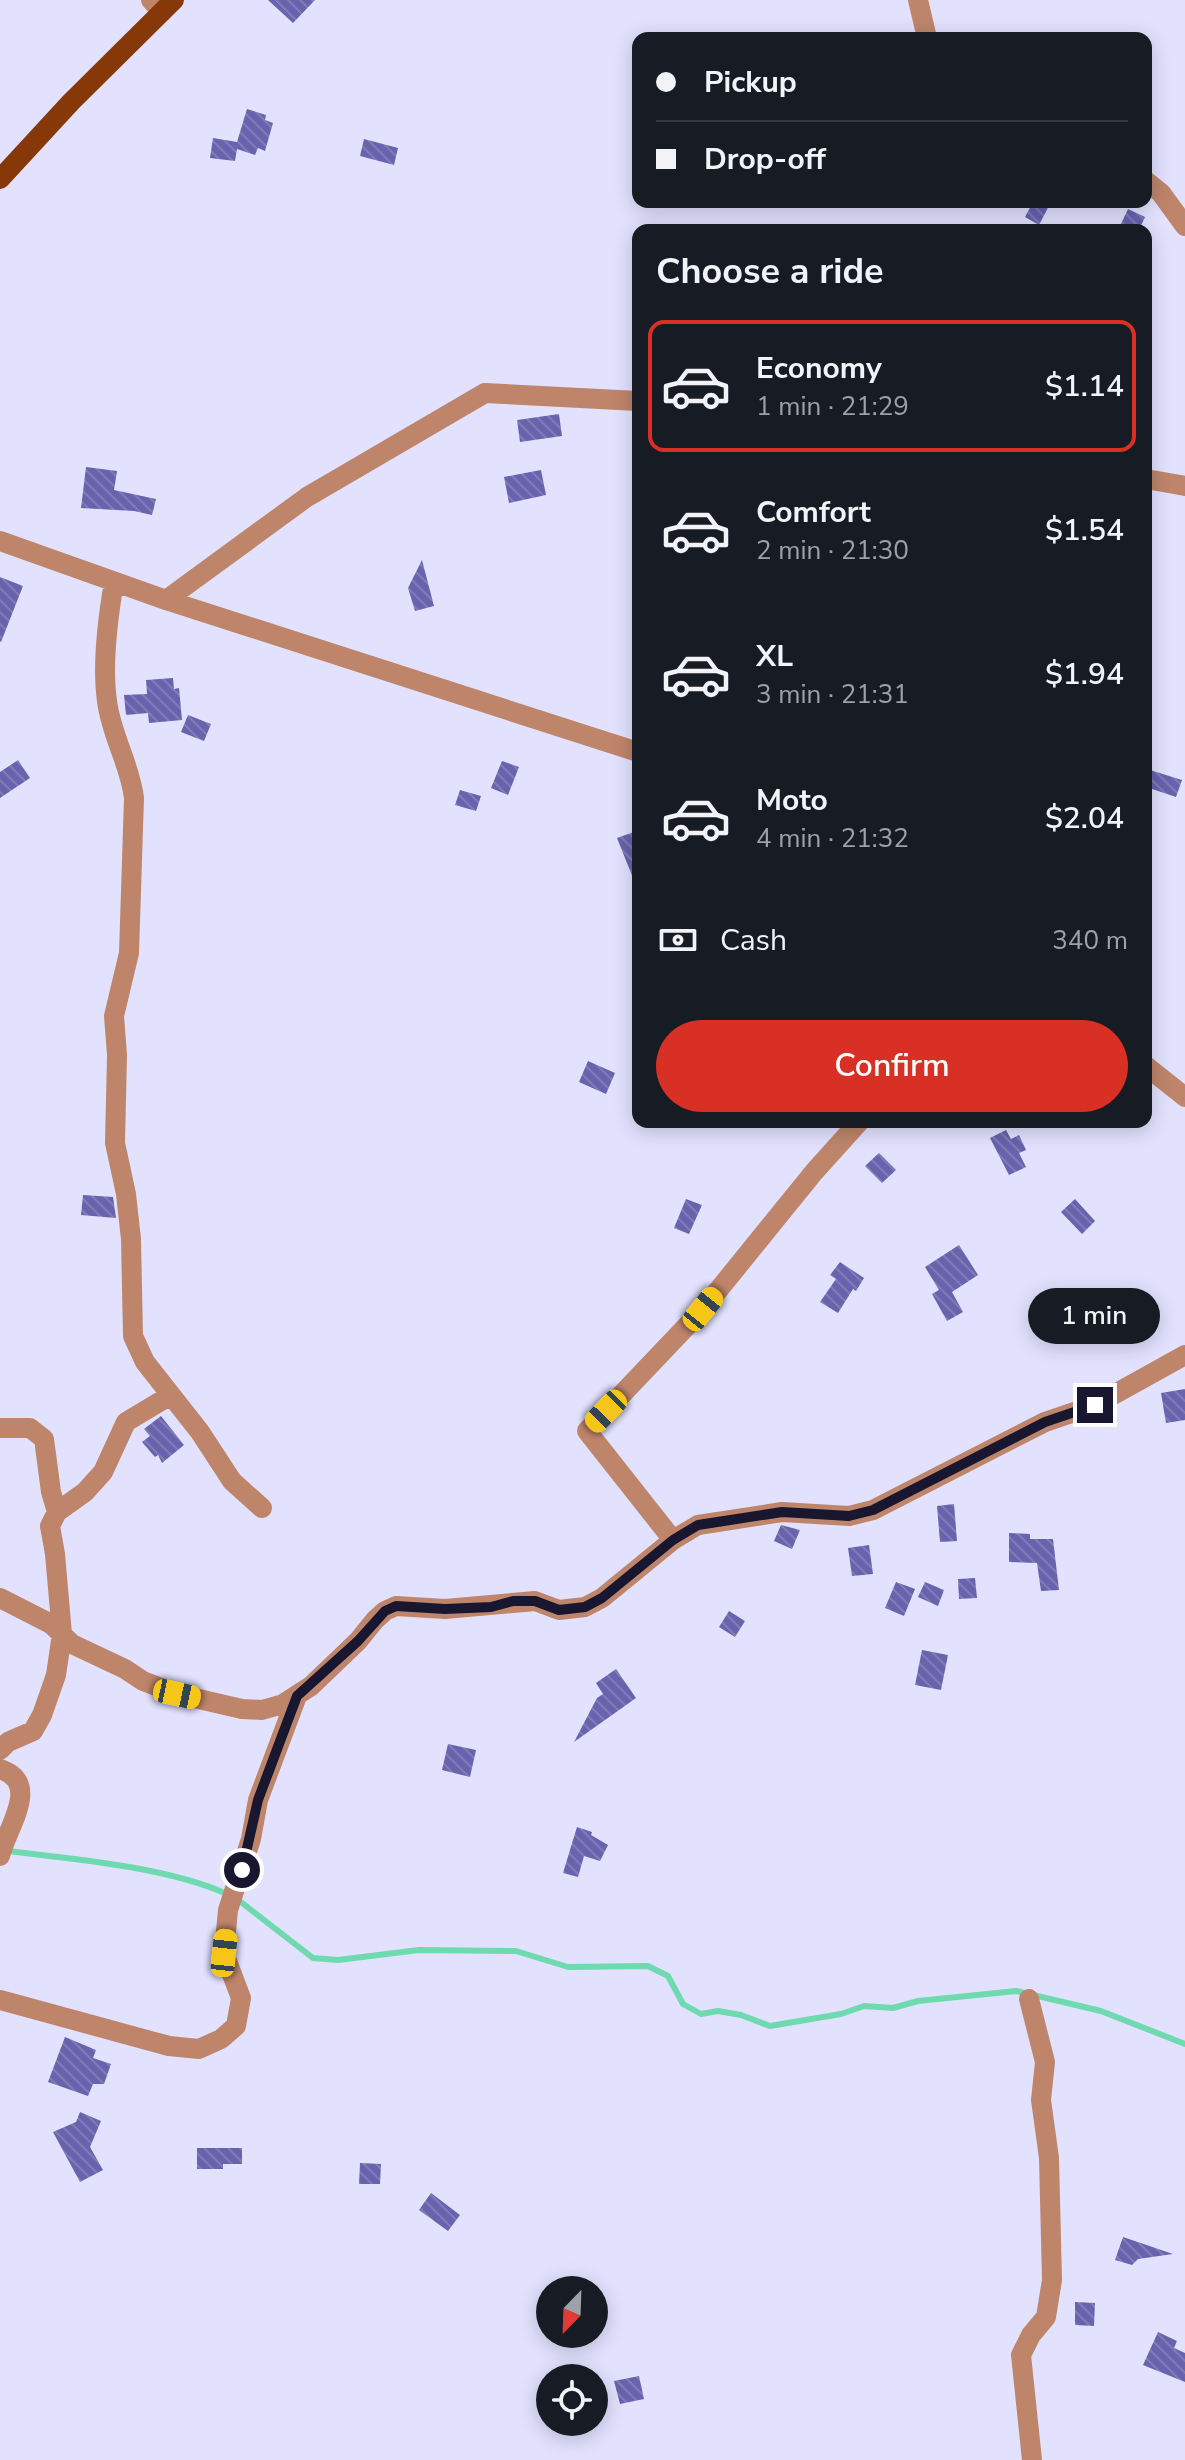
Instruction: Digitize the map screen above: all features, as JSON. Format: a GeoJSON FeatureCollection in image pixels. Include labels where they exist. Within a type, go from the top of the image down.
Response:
{"type":"FeatureCollection","features":[{"type":"Feature","properties":{"kind":"main road"},"geometry":{"type":"LineString","coordinates":[[0,179],[162,4]]}},
{"type":"Feature","properties":{"kind":"street"},"geometry":{"type":"LineString","coordinates":[[918,0],[926,32]]}},
{"type":"Feature","properties":{"kind":"street"},"geometry":{"type":"LineString","coordinates":[[1152,186],[1185,226]]}},
{"type":"Feature","properties":{"kind":"street"},"geometry":{"type":"LineString","coordinates":[[166,600],[307,497],[485,393],[632,401]]}},
{"type":"Feature","properties":{"kind":"street"},"geometry":{"type":"LineString","coordinates":[[1152,480],[1185,486]]}},
{"type":"Feature","properties":{"kind":"street"},"geometry":{"type":"LineString","coordinates":[[0,541],[166,600],[419,679],[632,750]]}},
{"type":"Feature","properties":{"kind":"street"},"geometry":{"type":"LineString","coordinates":[[114,582],[107,618],[107,700],[132,780],[134,798],[129,953],[114,1016],[117,1055],[115,1143],[126,1194],[131,1239],[133,1336],[145,1362],[200,1432],[232,1481],[262,1508]]}},
{"type":"Feature","properties":{"kind":"street"},"geometry":{"type":"LineString","coordinates":[[1152,1071],[1185,1097]]}},
{"type":"Feature","properties":{"kind":"street"},"geometry":{"type":"LineString","coordinates":[[673,1540],[587,1431],[703,1309],[854,1128]]}},
{"type":"Feature","properties":{"kind":"street"},"geometry":{"type":"LineString","coordinates":[[0,1598],[51,1624],[72,1644],[143,1681],[177,1694],[251,1711],[274,1708],[297,1696],[358,1641],[385,1611],[396,1606],[445,1609],[535,1601],[559,1610],[585,1607],[602,1598],[673,1540],[698,1525],[782,1512],[849,1516],[873,1510],[1045,1422],[1095,1405],[1185,1355]]}},
{"type":"Feature","properties":{"kind":"street"},"geometry":{"type":"LineString","coordinates":[[0,1750],[8,1742],[33,1731],[56,1675],[62,1634],[50,1526],[57,1512],[85,1492],[103,1472],[126,1422],[171,1395]]}},
{"type":"Feature","properties":{"kind":"street"},"geometry":{"type":"LineString","coordinates":[[0,1428],[30,1428],[44,1439],[51,1492],[57,1512]]}},
{"type":"Feature","properties":{"kind":"street"},"geometry":{"type":"LineString","coordinates":[[0,2000],[169,2046],[199,2049],[221,2039],[236,2026],[241,1998],[224,1953],[228,1910],[251,1839],[258,1800],[297,1696]]}},
{"type":"Feature","properties":{"kind":"street"},"geometry":{"type":"LineString","coordinates":[[0,1769],[15,1775],[21,1792],[0,1856]]}},
{"type":"Feature","properties":{"kind":"street"},"geometry":{"type":"LineString","coordinates":[[1029,1999],[1045,2062],[1041,2100],[1049,2158],[1052,2280],[1046,2317],[1031,2335],[1021,2355],[1032,2460]]}},
{"type":"Feature","properties":{"kind":"building"},"geometry":{"type":"Polygon","coordinates":[[[268,0],[315,0],[293,23],[268,0]]]}},
{"type":"Feature","properties":{"kind":"building"},"geometry":{"type":"Polygon","coordinates":[[[247,109],[266,115],[265,120],[273,123],[265,151],[258,148],[255,155],[237,149],[235,161],[210,158],[213,138],[237,142],[247,109]]]}},
{"type":"Feature","properties":{"kind":"building"},"geometry":{"type":"Polygon","coordinates":[[[364,139],[398,148],[394,165],[360,156],[364,139]]]}},
{"type":"Feature","properties":{"kind":"building"},"geometry":{"type":"Polygon","coordinates":[[[1030,208],[1048,208],[1040,224],[1025,217],[1030,208]]]}},
{"type":"Feature","properties":{"kind":"building"},"geometry":{"type":"Polygon","coordinates":[[[1128,209],[1145,217],[1142,224],[1121,224],[1128,209]]]}},
{"type":"Feature","properties":{"kind":"building"},"geometry":{"type":"Polygon","coordinates":[[[559,414],[562,436],[520,442],[517,420],[559,414]]]}},
{"type":"Feature","properties":{"kind":"building"},"geometry":{"type":"Polygon","coordinates":[[[86,467],[117,471],[114,490],[156,499],[152,515],[81,508],[86,467]]]}},
{"type":"Feature","properties":{"kind":"building"},"geometry":{"type":"Polygon","coordinates":[[[541,470],[546,495],[509,503],[504,477],[541,470]]]}},
{"type":"Feature","properties":{"kind":"building"},"geometry":{"type":"Polygon","coordinates":[[[422,560],[434,606],[415,611],[408,588],[422,560]]]}},
{"type":"Feature","properties":{"kind":"building"},"geometry":{"type":"Polygon","coordinates":[[[0,577],[23,586],[1,642],[0,641],[0,577]]]}},
{"type":"Feature","properties":{"kind":"building"},"geometry":{"type":"Polygon","coordinates":[[[173,678],[174,689],[179,688],[182,720],[149,723],[148,713],[126,715],[124,695],[147,694],[146,680],[173,678]]]}},
{"type":"Feature","properties":{"kind":"building"},"geometry":{"type":"Polygon","coordinates":[[[188,715],[211,724],[204,741],[181,732],[188,715]]]}},
{"type":"Feature","properties":{"kind":"building"},"geometry":{"type":"Polygon","coordinates":[[[18,760],[30,778],[0,798],[0,772],[18,760]]]}},
{"type":"Feature","properties":{"kind":"building"},"geometry":{"type":"Polygon","coordinates":[[[502,761],[519,767],[508,795],[491,788],[502,761]]]}},
{"type":"Feature","properties":{"kind":"building"},"geometry":{"type":"Polygon","coordinates":[[[1152,771],[1182,780],[1176,797],[1152,789],[1152,771]]]}},
{"type":"Feature","properties":{"kind":"building"},"geometry":{"type":"Polygon","coordinates":[[[460,790],[481,796],[476,811],[455,805],[460,790]]]}},
{"type":"Feature","properties":{"kind":"building"},"geometry":{"type":"Polygon","coordinates":[[[632,833],[632,876],[617,838],[632,833]]]}},
{"type":"Feature","properties":{"kind":"building"},"geometry":{"type":"Polygon","coordinates":[[[588,1061],[615,1073],[606,1094],[579,1082],[588,1061]]]}},
{"type":"Feature","properties":{"kind":"building"},"geometry":{"type":"Polygon","coordinates":[[[1006,1130],[1011,1139],[1019,1135],[1026,1150],[1019,1153],[1026,1167],[1009,1175],[990,1138],[1006,1130]]]}},
{"type":"Feature","properties":{"kind":"building"},"geometry":{"type":"Polygon","coordinates":[[[879,1153],[896,1170],[882,1183],[865,1166],[879,1153]]]}},
{"type":"Feature","properties":{"kind":"building"},"geometry":{"type":"Polygon","coordinates":[[[83,1195],[113,1197],[116,1218],[81,1215],[83,1195]]]}},
{"type":"Feature","properties":{"kind":"building"},"geometry":{"type":"Polygon","coordinates":[[[686,1199],[702,1205],[689,1234],[674,1228],[686,1199]]]}},
{"type":"Feature","properties":{"kind":"building"},"geometry":{"type":"Polygon","coordinates":[[[1075,1199],[1095,1221],[1082,1234],[1061,1212],[1075,1199]]]}},
{"type":"Feature","properties":{"kind":"building"},"geometry":{"type":"Polygon","coordinates":[[[959,1245],[978,1275],[952,1292],[963,1312],[947,1321],[932,1294],[939,1290],[925,1267],[959,1245]]]}},
{"type":"Feature","properties":{"kind":"building"},"geometry":{"type":"Polygon","coordinates":[[[840,1262],[864,1278],[838,1313],[820,1302],[836,1279],[830,1275],[840,1262]]]}},
{"type":"Feature","properties":{"kind":"building"},"geometry":{"type":"Polygon","coordinates":[[[1185,1389],[1185,1420],[1166,1423],[1161,1393],[1185,1389]]]}},
{"type":"Feature","properties":{"kind":"building"},"geometry":{"type":"Polygon","coordinates":[[[161,1416],[184,1445],[162,1463],[158,1455],[155,1457],[142,1442],[150,1436],[144,1429],[161,1416]]]}},
{"type":"Feature","properties":{"kind":"building"},"geometry":{"type":"Polygon","coordinates":[[[954,1504],[957,1541],[940,1542],[937,1506],[954,1504]]]}},
{"type":"Feature","properties":{"kind":"building"},"geometry":{"type":"Polygon","coordinates":[[[781,1525],[800,1530],[792,1549],[774,1541],[781,1525]]]}},
{"type":"Feature","properties":{"kind":"building"},"geometry":{"type":"Polygon","coordinates":[[[1009,1533],[1030,1534],[1030,1539],[1053,1539],[1059,1590],[1041,1591],[1037,1563],[1009,1562],[1009,1533]]]}},
{"type":"Feature","properties":{"kind":"building"},"geometry":{"type":"Polygon","coordinates":[[[869,1545],[873,1574],[852,1576],[848,1548],[869,1545]]]}},
{"type":"Feature","properties":{"kind":"building"},"geometry":{"type":"Polygon","coordinates":[[[975,1578],[977,1598],[959,1599],[958,1579],[975,1578]]]}},
{"type":"Feature","properties":{"kind":"building"},"geometry":{"type":"Polygon","coordinates":[[[896,1582],[915,1589],[904,1616],[885,1608],[896,1582]]]}},
{"type":"Feature","properties":{"kind":"building"},"geometry":{"type":"Polygon","coordinates":[[[925,1582],[944,1590],[938,1606],[918,1597],[925,1582]]]}},
{"type":"Feature","properties":{"kind":"building"},"geometry":{"type":"Polygon","coordinates":[[[729,1611],[745,1621],[735,1637],[719,1627],[729,1611]]]}},
{"type":"Feature","properties":{"kind":"building"},"geometry":{"type":"Polygon","coordinates":[[[922,1650],[948,1655],[941,1690],[915,1685],[922,1650]]]}},
{"type":"Feature","properties":{"kind":"building"},"geometry":{"type":"Polygon","coordinates":[[[616,1669],[636,1698],[574,1742],[597,1698],[603,1694],[596,1683],[616,1669]]]}},
{"type":"Feature","properties":{"kind":"building"},"geometry":{"type":"Polygon","coordinates":[[[448,1744],[476,1750],[470,1777],[442,1770],[448,1744]]]}},
{"type":"Feature","properties":{"kind":"building"},"geometry":{"type":"Polygon","coordinates":[[[577,1827],[592,1832],[591,1835],[608,1845],[600,1861],[584,1856],[578,1877],[563,1873],[577,1827]]]}},
{"type":"Feature","properties":{"kind":"building"},"geometry":{"type":"Polygon","coordinates":[[[65,2037],[96,2050],[93,2058],[111,2064],[104,2084],[93,2084],[88,2096],[48,2082],[65,2037]]]}},
{"type":"Feature","properties":{"kind":"building"},"geometry":{"type":"Polygon","coordinates":[[[80,2112],[101,2121],[90,2147],[103,2170],[80,2182],[53,2132],[76,2122],[80,2112]]]}},
{"type":"Feature","properties":{"kind":"building"},"geometry":{"type":"Polygon","coordinates":[[[197,2148],[242,2148],[242,2164],[223,2164],[223,2169],[197,2169],[197,2148]]]}},
{"type":"Feature","properties":{"kind":"building"},"geometry":{"type":"Polygon","coordinates":[[[360,2163],[381,2164],[380,2184],[359,2184],[360,2163]]]}},
{"type":"Feature","properties":{"kind":"building"},"geometry":{"type":"Polygon","coordinates":[[[431,2193],[460,2215],[448,2231],[419,2210],[431,2193]]]}},
{"type":"Feature","properties":{"kind":"building"},"geometry":{"type":"Polygon","coordinates":[[[1123,2237],[1173,2254],[1138,2259],[1132,2265],[1115,2260],[1123,2237]]]}},
{"type":"Feature","properties":{"kind":"building"},"geometry":{"type":"Polygon","coordinates":[[[1075,2302],[1095,2303],[1094,2326],[1075,2325],[1075,2302]]]}},
{"type":"Feature","properties":{"kind":"building"},"geometry":{"type":"Polygon","coordinates":[[[1158,2332],[1177,2341],[1174,2348],[1185,2353],[1185,2382],[1143,2365],[1158,2332]]]}},
{"type":"Feature","properties":{"kind":"building"},"geometry":{"type":"Polygon","coordinates":[[[639,2376],[644,2399],[620,2404],[614,2381],[639,2376]]]}},
{"type":"Feature","properties":{"kind":"waterway"},"geometry":{"type":"LineString","coordinates":[[8,1851],[149,1871],[227,1894]]}},
{"type":"Feature","properties":{"kind":"waterway"},"geometry":{"type":"LineString","coordinates":[[237,1899],[313,1958],[338,1960],[419,1950],[516,1951],[568,1967],[648,1966],[668,1976],[683,2004],[701,2014],[718,2011],[741,2015],[770,2026],[841,2014],[864,2006],[893,2008],[918,2001],[1016,1991],[1101,2011],[1185,2044]]}},
{"type":"Feature","properties":{"kind":"route"},"geometry":{"type":"LineString","coordinates":[[242,1870],[258,1800],[297,1696],[358,1641],[385,1611],[396,1606],[426,1609],[491,1607],[513,1601],[535,1601],[559,1610],[585,1607],[602,1598],[673,1540],[698,1525],[782,1512],[849,1516],[873,1510],[1045,1422],[1095,1405]]}}]}
